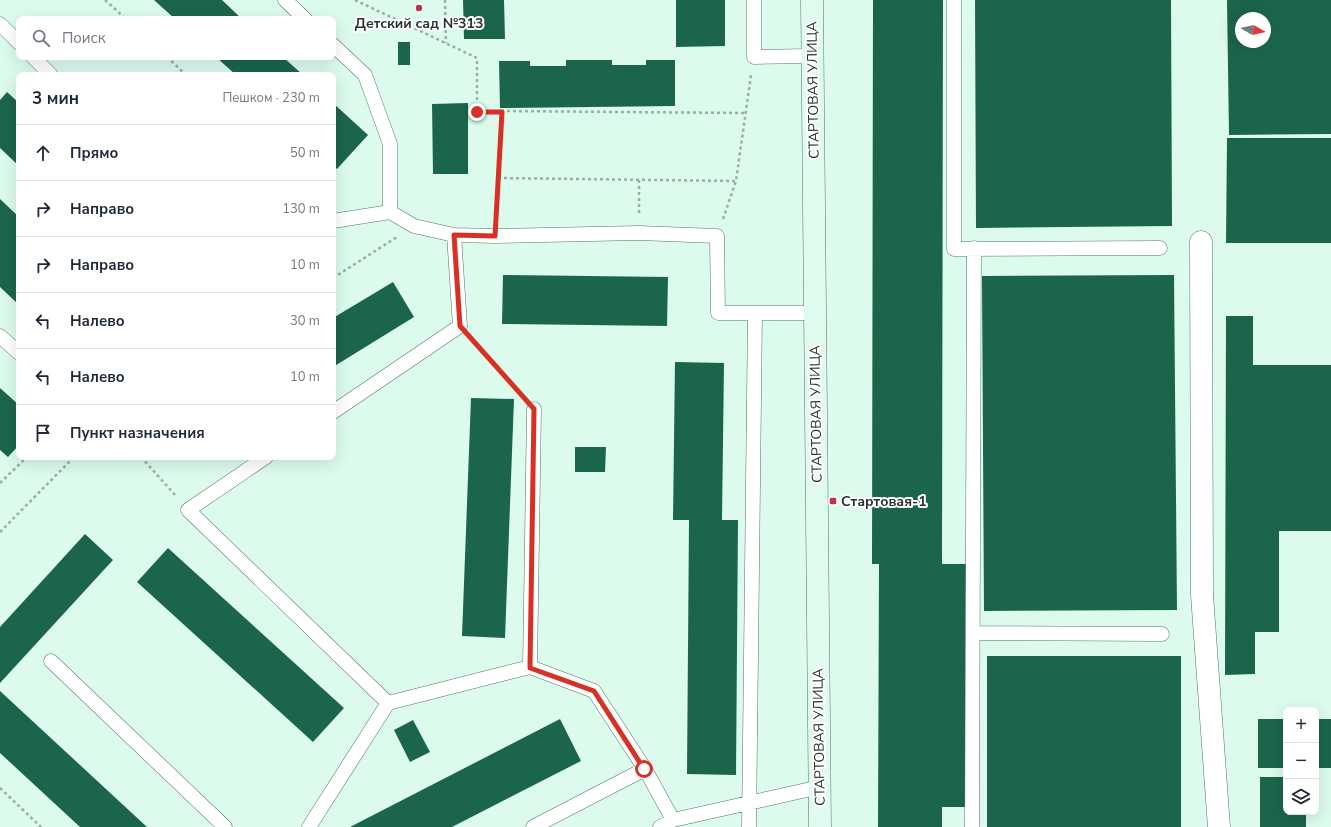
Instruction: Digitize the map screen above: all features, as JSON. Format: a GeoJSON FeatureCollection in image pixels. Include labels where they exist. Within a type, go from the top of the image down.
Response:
{"type":"FeatureCollection","features":[{"type":"Feature","properties":{"kind":"street","name":"СТАРТОВАЯ УЛИЦА"},"geometry":{"type":"LineString","coordinates":[[812,0],[820,827]]}},
{"type":"Feature","properties":{"kind":"street"},"geometry":{"type":"LineString","coordinates":[[1201,242],[1202,595],[1219,827]]}},
{"type":"Feature","properties":{"kind":"lane"},"geometry":{"type":"LineString","coordinates":[[285,0],[302,16]]}},
{"type":"Feature","properties":{"kind":"lane"},"geometry":{"type":"LineString","coordinates":[[754,0],[754,57],[812,56]]}},
{"type":"Feature","properties":{"kind":"lane"},"geometry":{"type":"LineString","coordinates":[[954,0],[954,248],[1160,248]]}},
{"type":"Feature","properties":{"kind":"lane"},"geometry":{"type":"LineString","coordinates":[[0,24],[16,40]]}},
{"type":"Feature","properties":{"kind":"lane"},"geometry":{"type":"LineString","coordinates":[[336,48],[365,76],[390,144],[390,212]]}},
{"type":"Feature","properties":{"kind":"lane"},"geometry":{"type":"LineString","coordinates":[[37,60],[49,72]]}},
{"type":"Feature","properties":{"kind":"lane"},"geometry":{"type":"LineString","coordinates":[[336,221],[390,212],[414,226],[454,235],[495,236],[639,233],[717,236],[718,313],[815,313]]}},
{"type":"Feature","properties":{"kind":"lane"},"geometry":{"type":"LineString","coordinates":[[336,410],[460,326],[454,235]]}},
{"type":"Feature","properties":{"kind":"lane"},"geometry":{"type":"LineString","coordinates":[[972,827],[974,248]]}},
{"type":"Feature","properties":{"kind":"lane"},"geometry":{"type":"LineString","coordinates":[[749,827],[755,313]]}},
{"type":"Feature","properties":{"kind":"lane"},"geometry":{"type":"LineString","coordinates":[[0,336],[16,350]]}},
{"type":"Feature","properties":{"kind":"lane"},"geometry":{"type":"LineString","coordinates":[[530,668],[534,409]]}},
{"type":"Feature","properties":{"kind":"lane"},"geometry":{"type":"LineString","coordinates":[[262,460],[188,510],[388,703]]}},
{"type":"Feature","properties":{"kind":"lane"},"geometry":{"type":"LineString","coordinates":[[973,633],[1162,634]]}},
{"type":"Feature","properties":{"kind":"lane"},"geometry":{"type":"LineString","coordinates":[[51,661],[225,827]]}},
{"type":"Feature","properties":{"kind":"lane"},"geometry":{"type":"LineString","coordinates":[[309,827],[388,703],[530,668],[594,691],[644,769],[666,824],[749,802],[820,787]]}},
{"type":"Feature","properties":{"kind":"lane"},"geometry":{"type":"LineString","coordinates":[[533,827],[644,769]]}},
{"type":"Feature","properties":{"kind":"path"},"geometry":{"type":"LineString","coordinates":[[105,0],[123,16]]}},
{"type":"Feature","properties":{"kind":"path"},"geometry":{"type":"LineString","coordinates":[[355,0],[478,58],[477,112],[745,113]]}},
{"type":"Feature","properties":{"kind":"path"},"geometry":{"type":"LineString","coordinates":[[445,0],[446,43]]}},
{"type":"Feature","properties":{"kind":"path"},"geometry":{"type":"LineString","coordinates":[[717,236],[736,181],[754,57]]}},
{"type":"Feature","properties":{"kind":"path"},"geometry":{"type":"LineString","coordinates":[[169,60],[183,72]]}},
{"type":"Feature","properties":{"kind":"path"},"geometry":{"type":"LineString","coordinates":[[495,236],[502,112]]}},
{"type":"Feature","properties":{"kind":"path"},"geometry":{"type":"LineString","coordinates":[[498,178],[736,181]]}},
{"type":"Feature","properties":{"kind":"path"},"geometry":{"type":"LineString","coordinates":[[639,180],[639,233]]}},
{"type":"Feature","properties":{"kind":"path"},"geometry":{"type":"LineString","coordinates":[[336,276],[414,226]]}},
{"type":"Feature","properties":{"kind":"path"},"geometry":{"type":"LineString","coordinates":[[460,326],[534,409]]}},
{"type":"Feature","properties":{"kind":"path"},"geometry":{"type":"LineString","coordinates":[[0,484],[24,460]]}},
{"type":"Feature","properties":{"kind":"path"},"geometry":{"type":"LineString","coordinates":[[0,532],[71,460]]}},
{"type":"Feature","properties":{"kind":"path"},"geometry":{"type":"LineString","coordinates":[[144,460],[188,510]]}},
{"type":"Feature","properties":{"kind":"path"},"geometry":{"type":"LineString","coordinates":[[0,788],[40,827]]}},
{"type":"Feature","properties":{"kind":"building"},"geometry":{"type":"Polygon","coordinates":[[[154,0],[222,0],[239,16],[172,16],[154,0]]]}},
{"type":"Feature","properties":{"kind":"building"},"geometry":{"type":"Polygon","coordinates":[[[463,0],[504,0],[505,39],[464,39],[463,0]]]}},
{"type":"Feature","properties":{"kind":"building"},"geometry":{"type":"Polygon","coordinates":[[[676,0],[725,0],[725,46],[676,47],[676,0]]]}},
{"type":"Feature","properties":{"kind":"building"},"geometry":{"type":"Polygon","coordinates":[[[873,0],[943,0],[942,564],[966,564],[965,807],[942,807],[942,827],[878,827],[879,564],[872,564],[873,0]]]}},
{"type":"Feature","properties":{"kind":"building"},"geometry":{"type":"Polygon","coordinates":[[[975,0],[1171,0],[1172,226],[976,228],[975,0]]]}},
{"type":"Feature","properties":{"kind":"building"},"geometry":{"type":"Polygon","coordinates":[[[1227,0],[1331,0],[1331,134],[1229,135],[1227,0]]]}},
{"type":"Feature","properties":{"kind":"building"},"geometry":{"type":"Polygon","coordinates":[[[398,42],[410,42],[410,65],[398,65],[398,42]]]}},
{"type":"Feature","properties":{"kind":"building"},"geometry":{"type":"Polygon","coordinates":[[[219,60],[286,60],[300,72],[233,72],[219,60]]]}},
{"type":"Feature","properties":{"kind":"building"},"geometry":{"type":"Polygon","coordinates":[[[566,60],[612,60],[612,65],[646,65],[646,60],[675,60],[675,106],[500,108],[499,61],[530,61],[530,66],[566,66],[566,60]]]}},
{"type":"Feature","properties":{"kind":"building"},"geometry":{"type":"Polygon","coordinates":[[[7,92],[16,100],[16,163],[0,148],[0,100],[7,92]]]}},
{"type":"Feature","properties":{"kind":"building"},"geometry":{"type":"Polygon","coordinates":[[[468,103],[468,174],[433,174],[432,104],[468,103]]]}},
{"type":"Feature","properties":{"kind":"building"},"geometry":{"type":"Polygon","coordinates":[[[336,106],[368,135],[337,169],[336,168],[336,106]]]}},
{"type":"Feature","properties":{"kind":"building"},"geometry":{"type":"Polygon","coordinates":[[[1227,138],[1331,138],[1331,243],[1226,243],[1227,138]]]}},
{"type":"Feature","properties":{"kind":"building"},"geometry":{"type":"Polygon","coordinates":[[[0,199],[16,214],[16,302],[0,287],[0,199]]]}},
{"type":"Feature","properties":{"kind":"building"},"geometry":{"type":"Polygon","coordinates":[[[503,275],[668,277],[667,326],[502,324],[503,275]]]}},
{"type":"Feature","properties":{"kind":"building"},"geometry":{"type":"Polygon","coordinates":[[[1174,275],[1177,610],[984,611],[982,276],[1174,275]]]}},
{"type":"Feature","properties":{"kind":"building"},"geometry":{"type":"Polygon","coordinates":[[[393,282],[414,317],[336,365],[336,316],[393,282]]]}},
{"type":"Feature","properties":{"kind":"building"},"geometry":{"type":"Polygon","coordinates":[[[1226,316],[1253,316],[1253,365],[1331,365],[1331,531],[1279,531],[1279,632],[1255,632],[1255,674],[1225,675],[1226,316]]]}},
{"type":"Feature","properties":{"kind":"building"},"geometry":{"type":"Polygon","coordinates":[[[675,362],[724,363],[722,520],[738,520],[736,775],[687,774],[689,520],[673,520],[675,362]]]}},
{"type":"Feature","properties":{"kind":"building"},"geometry":{"type":"Polygon","coordinates":[[[0,388],[16,402],[16,448],[8,457],[0,450],[0,388]]]}},
{"type":"Feature","properties":{"kind":"building"},"geometry":{"type":"Polygon","coordinates":[[[471,398],[514,399],[505,638],[462,636],[471,398]]]}},
{"type":"Feature","properties":{"kind":"building"},"geometry":{"type":"Polygon","coordinates":[[[575,447],[606,447],[605,472],[575,472],[575,447]]]}},
{"type":"Feature","properties":{"kind":"building"},"geometry":{"type":"Polygon","coordinates":[[[85,534],[113,560],[0,683],[0,627],[85,534]]]}},
{"type":"Feature","properties":{"kind":"building"},"geometry":{"type":"Polygon","coordinates":[[[168,548],[344,708],[313,742],[137,582],[168,548]]]}},
{"type":"Feature","properties":{"kind":"building"},"geometry":{"type":"Polygon","coordinates":[[[987,656],[1181,656],[1181,827],[987,827],[987,656]]]}},
{"type":"Feature","properties":{"kind":"building"},"geometry":{"type":"Polygon","coordinates":[[[0,691],[147,827],[80,827],[0,753],[0,691]]]}},
{"type":"Feature","properties":{"kind":"building"},"geometry":{"type":"Polygon","coordinates":[[[560,719],[581,761],[452,827],[350,827],[560,719]]]}},
{"type":"Feature","properties":{"kind":"building"},"geometry":{"type":"Polygon","coordinates":[[[1258,719],[1283,719],[1283,768],[1258,768],[1258,719]]]}},
{"type":"Feature","properties":{"kind":"building"},"geometry":{"type":"Polygon","coordinates":[[[1319,719],[1331,719],[1331,768],[1319,768],[1319,719]]]}},
{"type":"Feature","properties":{"kind":"building"},"geometry":{"type":"Polygon","coordinates":[[[413,720],[430,752],[410,762],[394,730],[413,720]]]}},
{"type":"Feature","properties":{"kind":"building"},"geometry":{"type":"Polygon","coordinates":[[[1260,777],[1283,777],[1283,815],[1306,815],[1306,827],[1260,827],[1260,777]]]}},
{"type":"Feature","properties":{"kind":"place","name":"Детский сад №313"},"geometry":{"type":"Point","coordinates":[419,8]}},
{"type":"Feature","properties":{"kind":"place","name":"Стартовая-1"},"geometry":{"type":"Point","coordinates":[833,501]}},
{"type":"Feature","properties":{"kind":"route"},"geometry":{"type":"LineString","coordinates":[[477,112],[502,112],[495,236],[454,235],[460,326],[534,409],[530,668],[594,691],[644,769]]}}]}
